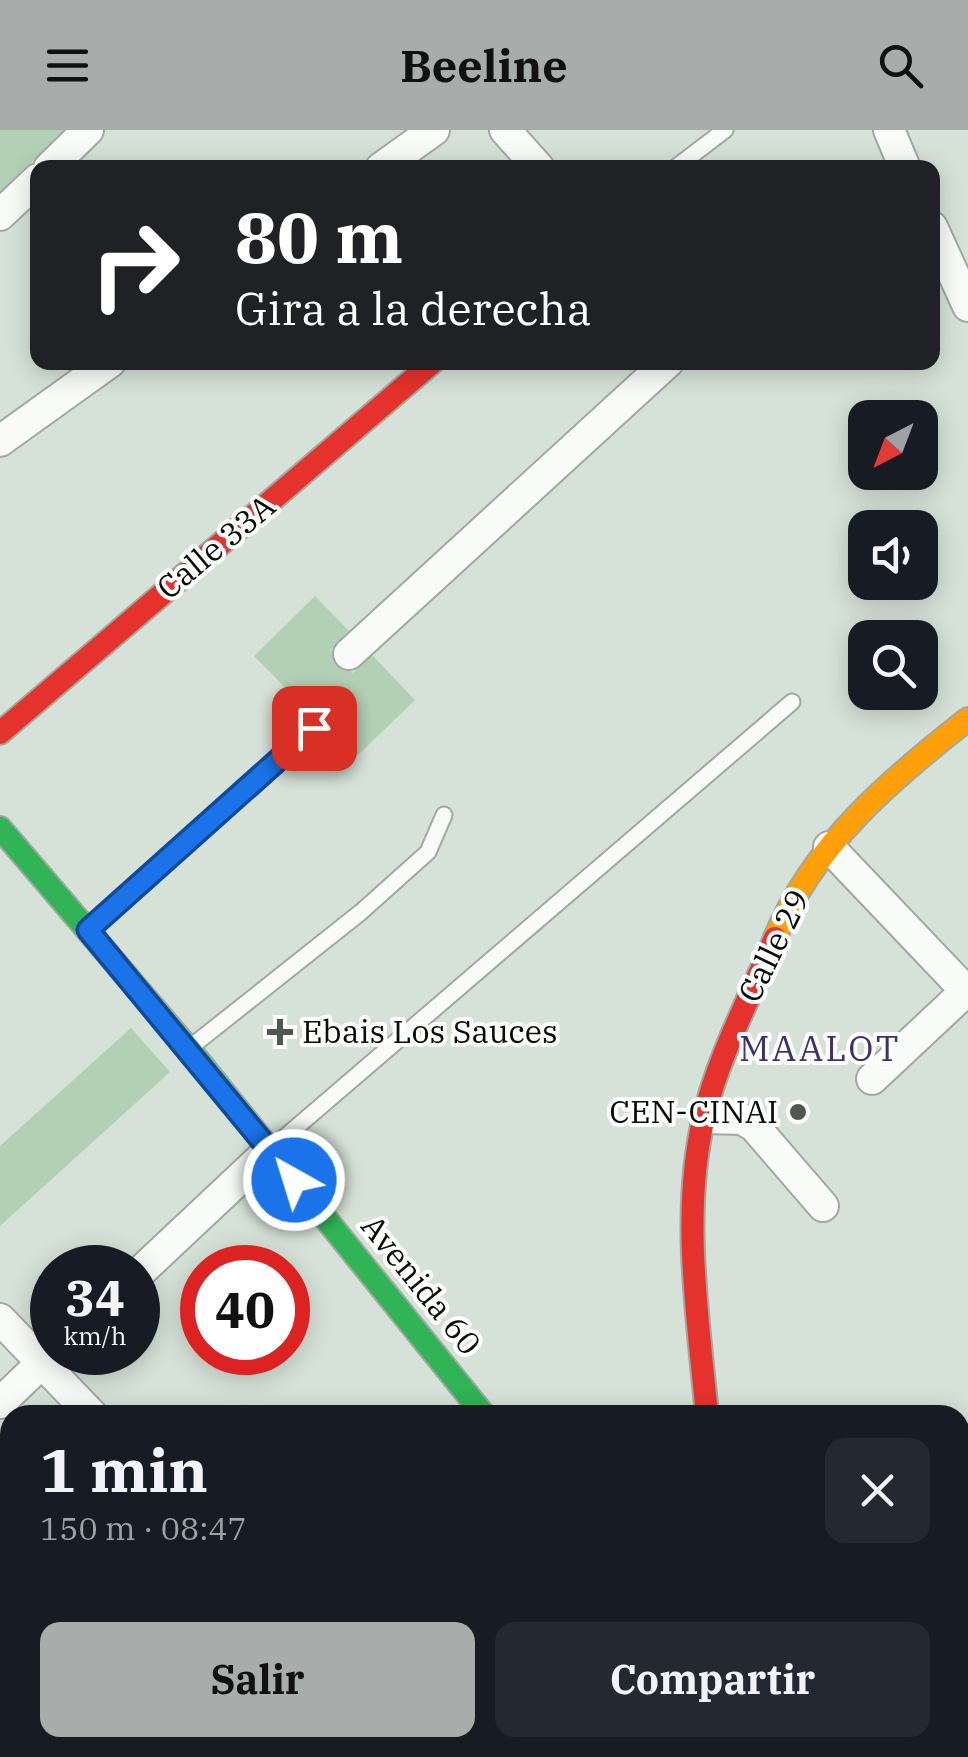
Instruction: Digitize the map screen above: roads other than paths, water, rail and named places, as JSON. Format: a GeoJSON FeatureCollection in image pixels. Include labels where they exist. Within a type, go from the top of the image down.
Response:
{"type":"FeatureCollection","features":[{"type":"Feature","properties":{"kind":"street"},"geometry":{"type":"LineString","coordinates":[[57,160],[88,130]]}},
{"type":"Feature","properties":{"kind":"street"},"geometry":{"type":"LineString","coordinates":[[393,160],[434,130]]}},
{"type":"Feature","properties":{"kind":"street"},"geometry":{"type":"LineString","coordinates":[[505,130],[531,160]]}},
{"type":"Feature","properties":{"kind":"street"},"geometry":{"type":"LineString","coordinates":[[0,215],[30,186]]}},
{"type":"Feature","properties":{"kind":"street"},"geometry":{"type":"LineString","coordinates":[[940,245],[968,304]]}},
{"type":"Feature","properties":{"kind":"street"},"geometry":{"type":"LineString","coordinates":[[0,441],[99,370]]}},
{"type":"Feature","properties":{"kind":"street","name":"Calle 33A"},"geometry":{"type":"LineString","coordinates":[[0,732],[424,370]]}},
{"type":"Feature","properties":{"kind":"street"},"geometry":{"type":"LineString","coordinates":[[349,654],[659,370]]}},
{"type":"Feature","properties":{"kind":"street","name":"Calle 29"},"geometry":{"type":"LineString","coordinates":[[706,1405],[694,1242],[696,1162],[705,1118],[733,1029],[794,899],[828,847],[877,791],[968,719]]}},
{"type":"Feature","properties":{"kind":"street","name":"Avenida 60"},"geometry":{"type":"LineString","coordinates":[[0,828],[189,1049],[476,1405]]}},
{"type":"Feature","properties":{"kind":"street"},"geometry":{"type":"LineString","coordinates":[[828,847],[966,992],[872,1079]]}},
{"type":"Feature","properties":{"kind":"street"},"geometry":{"type":"LineString","coordinates":[[705,1118],[742,1119],[754,1126],[823,1206]]}},
{"type":"Feature","properties":{"kind":"street"},"geometry":{"type":"LineString","coordinates":[[160,1253],[270,1150]]}},
{"type":"Feature","properties":{"kind":"street"},"geometry":{"type":"LineString","coordinates":[[0,1319],[30,1344]]}},
{"type":"Feature","properties":{"kind":"street"},"geometry":{"type":"LineString","coordinates":[[0,1403],[30,1374]]}},
{"type":"Feature","properties":{"kind":"street"},"geometry":{"type":"LineString","coordinates":[[60,1375],[84,1405]]}},
{"type":"Feature","properties":{"kind":"lane"},"geometry":{"type":"LineString","coordinates":[[686,160],[726,130]]}},
{"type":"Feature","properties":{"kind":"lane"},"geometry":{"type":"LineString","coordinates":[[270,1150],[792,702]]}},
{"type":"Feature","properties":{"kind":"lane"},"geometry":{"type":"LineString","coordinates":[[88,930],[314,728]]}},
{"type":"Feature","properties":{"kind":"lane"},"geometry":{"type":"LineString","coordinates":[[189,1049],[361,912],[428,852],[444,815]]}},
{"type":"Feature","properties":{"kind":"place","name":"Ebais Los Sauces"},"geometry":{"type":"Point","coordinates":[280,1032]}},
{"type":"Feature","properties":{"kind":"place","name":"CEN-CINAI"},"geometry":{"type":"Point","coordinates":[798,1112]}},
{"type":"Feature","properties":{"kind":"district","name":"MAALOT"},"geometry":{"type":"Point","coordinates":[820,1049]}}]}
